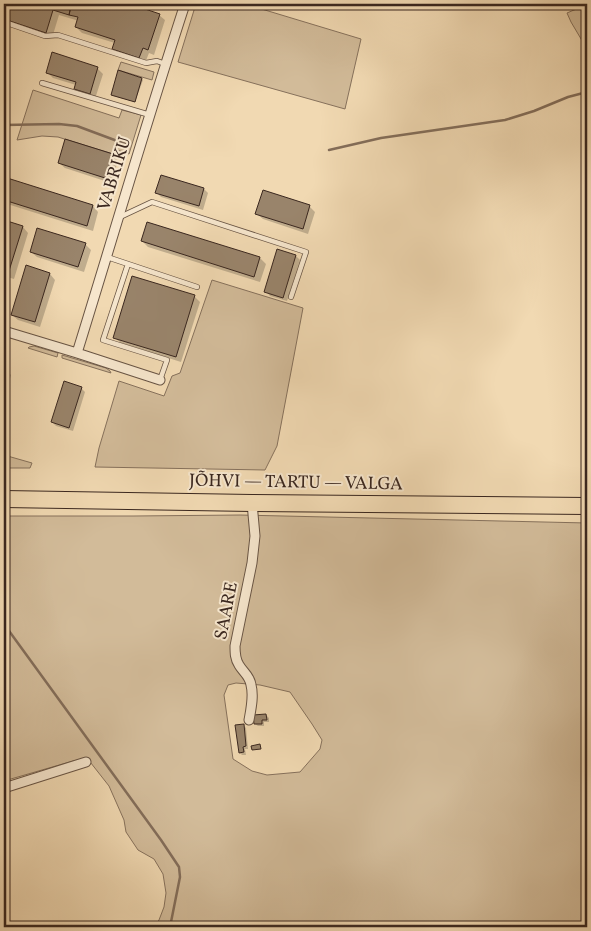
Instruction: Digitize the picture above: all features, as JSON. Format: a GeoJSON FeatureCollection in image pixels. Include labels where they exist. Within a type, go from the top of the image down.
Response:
{"type":"FeatureCollection","features":[{"type":"Feature","properties":{"kind":"highway","name":"JÕHVI — TARTU — VALGA"},"geometry":{"type":"LineString","coordinates":[[4,499],[587,506]]}},
{"type":"Feature","properties":{"kind":"street","name":"VABRIKU"},"geometry":{"type":"LineString","coordinates":[[77,353],[185,4]]}},
{"type":"Feature","properties":{"kind":"street"},"geometry":{"type":"LineString","coordinates":[[4,331],[160,380]]}},
{"type":"Feature","properties":{"kind":"street","name":"SAARE"},"geometry":{"type":"LineString","coordinates":[[249,720],[252,706],[252,685],[248,675],[239,666],[235,646],[252,563],[255,536],[252,503]]}},
{"type":"Feature","properties":{"kind":"street"},"geometry":{"type":"LineString","coordinates":[[4,788],[86,762]]}},
{"type":"Feature","properties":{"kind":"lane"},"geometry":{"type":"LineString","coordinates":[[4,22],[45,36],[58,35],[146,63],[157,61],[165,64]]}},
{"type":"Feature","properties":{"kind":"lane"},"geometry":{"type":"LineString","coordinates":[[42,82],[150,115]]}},
{"type":"Feature","properties":{"kind":"lane"},"geometry":{"type":"LineString","coordinates":[[119,218],[152,202],[306,252],[292,296]]}},
{"type":"Feature","properties":{"kind":"lane"},"geometry":{"type":"LineString","coordinates":[[107,257],[197,287]]}},
{"type":"Feature","properties":{"kind":"lane"},"geometry":{"type":"LineString","coordinates":[[128,264],[103,340],[166,360],[160,380]]}},
{"type":"Feature","properties":{"kind":"shaded area"},"geometry":{"type":"Polygon","coordinates":[[[198,4],[245,4],[361,39],[345,109],[178,62],[195,7],[198,4]]]}},
{"type":"Feature","properties":{"kind":"shaded area"},"geometry":{"type":"Polygon","coordinates":[[[581,7],[587,9],[587,49],[567,13],[581,7]]]}},
{"type":"Feature","properties":{"kind":"shaded area"},"geometry":{"type":"Polygon","coordinates":[[[121,62],[154,72],[152,80],[118,70],[121,62]]]}},
{"type":"Feature","properties":{"kind":"shaded area"},"geometry":{"type":"Polygon","coordinates":[[[33,90],[119,118],[122,110],[141,115],[129,154],[114,149],[113,154],[58,137],[42,136],[17,140],[33,90]]]}},
{"type":"Feature","properties":{"kind":"shaded area"},"geometry":{"type":"Polygon","coordinates":[[[212,280],[303,308],[277,446],[265,470],[95,467],[119,381],[164,396],[172,376],[180,373],[212,280]]]}},
{"type":"Feature","properties":{"kind":"shaded area"},"geometry":{"type":"Polygon","coordinates":[[[34,346],[58,353],[57,357],[28,348],[34,346]]]}},
{"type":"Feature","properties":{"kind":"shaded area"},"geometry":{"type":"Polygon","coordinates":[[[62,355],[106,368],[111,373],[62,358],[62,355]]]}},
{"type":"Feature","properties":{"kind":"shaded area"},"geometry":{"type":"Polygon","coordinates":[[[4,455],[32,463],[30,468],[4,468],[4,455]]]}},
{"type":"Feature","properties":{"kind":"shaded area"},"geometry":{"type":"Polygon","coordinates":[[[240,515],[587,523],[587,927],[154,927],[164,907],[166,893],[163,874],[154,859],[138,850],[126,832],[124,820],[109,786],[87,758],[4,781],[4,516],[240,515]],[[236,683],[228,685],[224,695],[233,759],[252,771],[267,775],[300,772],[320,749],[322,740],[290,692],[260,685],[236,683]]]}},
{"type":"Feature","properties":{"kind":"building"},"geometry":{"type":"Polygon","coordinates":[[[4,4],[55,4],[70,10],[69,15],[53,10],[46,33],[4,19],[4,4]]]}},
{"type":"Feature","properties":{"kind":"building"},"geometry":{"type":"Polygon","coordinates":[[[77,4],[130,4],[160,14],[148,50],[143,48],[139,58],[112,49],[115,40],[75,27],[78,17],[69,15],[71,7],[76,7],[77,4]]]}},
{"type":"Feature","properties":{"kind":"building"},"geometry":{"type":"Polygon","coordinates":[[[52,52],[98,67],[90,94],[74,89],[76,82],[46,73],[52,52]]]}},
{"type":"Feature","properties":{"kind":"building"},"geometry":{"type":"Polygon","coordinates":[[[118,70],[142,78],[135,102],[111,95],[118,70]]]}},
{"type":"Feature","properties":{"kind":"building"},"geometry":{"type":"Polygon","coordinates":[[[65,139],[113,154],[105,178],[58,163],[65,139]]]}},
{"type":"Feature","properties":{"kind":"building"},"geometry":{"type":"Polygon","coordinates":[[[161,175],[204,188],[199,206],[155,193],[161,175]]]}},
{"type":"Feature","properties":{"kind":"building"},"geometry":{"type":"Polygon","coordinates":[[[4,177],[93,205],[87,226],[4,200],[4,177]]]}},
{"type":"Feature","properties":{"kind":"building"},"geometry":{"type":"Polygon","coordinates":[[[263,190],[310,205],[303,229],[255,214],[263,190]]]}},
{"type":"Feature","properties":{"kind":"building"},"geometry":{"type":"Polygon","coordinates":[[[4,220],[23,226],[8,274],[4,273],[4,220]]]}},
{"type":"Feature","properties":{"kind":"building"},"geometry":{"type":"Polygon","coordinates":[[[147,222],[260,257],[254,277],[141,241],[147,222]]]}},
{"type":"Feature","properties":{"kind":"building"},"geometry":{"type":"Polygon","coordinates":[[[37,228],[86,243],[78,267],[30,252],[37,228]]]}},
{"type":"Feature","properties":{"kind":"building"},"geometry":{"type":"Polygon","coordinates":[[[277,249],[296,255],[283,298],[264,292],[277,249]]]}},
{"type":"Feature","properties":{"kind":"building"},"geometry":{"type":"Polygon","coordinates":[[[26,265],[50,273],[35,322],[11,315],[26,265]]]}},
{"type":"Feature","properties":{"kind":"building"},"geometry":{"type":"Polygon","coordinates":[[[132,276],[195,295],[176,357],[113,338],[132,276]]]}},
{"type":"Feature","properties":{"kind":"building"},"geometry":{"type":"Polygon","coordinates":[[[64,381],[82,387],[69,428],[51,422],[64,381]]]}},
{"type":"Feature","properties":{"kind":"building"},"geometry":{"type":"Polygon","coordinates":[[[266,714],[267,720],[262,720],[262,724],[254,724],[253,715],[266,714]]]}},
{"type":"Feature","properties":{"kind":"building"},"geometry":{"type":"Polygon","coordinates":[[[244,724],[246,746],[243,747],[244,752],[239,753],[235,725],[244,724]]]}},
{"type":"Feature","properties":{"kind":"building"},"geometry":{"type":"Polygon","coordinates":[[[260,744],[261,749],[252,750],[251,746],[260,744]]]}},
{"type":"Feature","properties":{"kind":"waterway"},"geometry":{"type":"LineString","coordinates":[[329,150],[381,138],[505,120],[587,92]]}},
{"type":"Feature","properties":{"kind":"waterway"},"geometry":{"type":"LineString","coordinates":[[4,125],[59,124],[77,126],[128,145]]}},
{"type":"Feature","properties":{"kind":"waterway"},"geometry":{"type":"LineString","coordinates":[[4,624],[179,867],[180,877],[170,927]]}}]}
